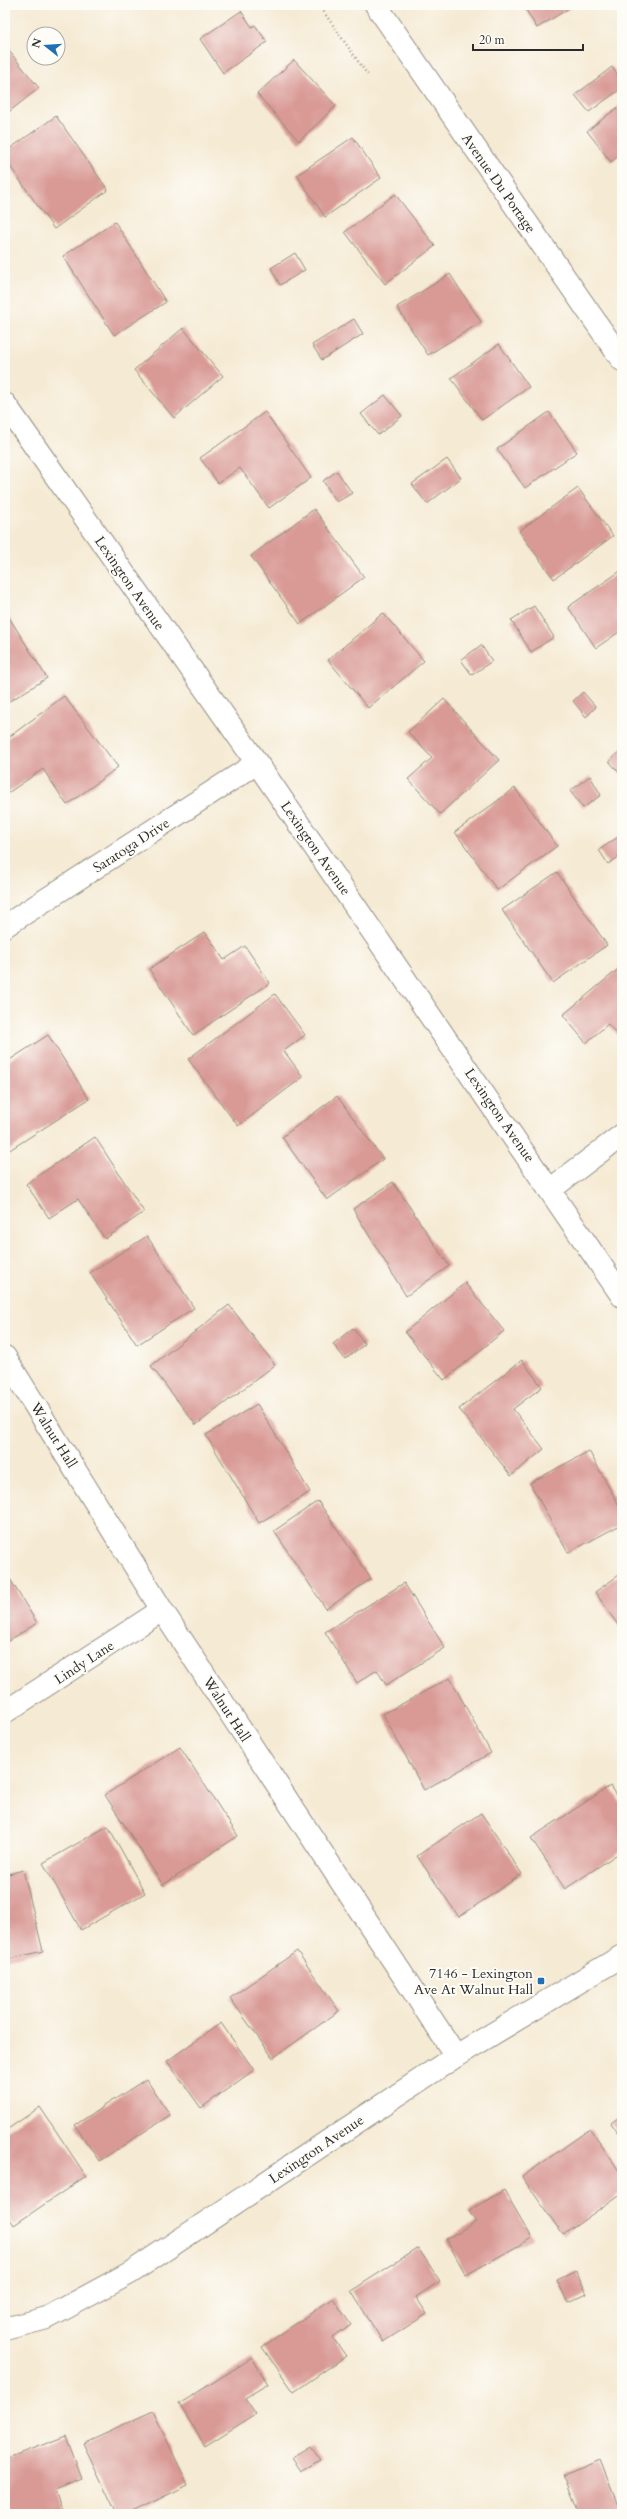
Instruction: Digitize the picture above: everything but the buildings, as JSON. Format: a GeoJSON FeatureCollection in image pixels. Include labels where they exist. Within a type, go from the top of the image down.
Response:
{"type":"FeatureCollection","features":[{"type":"Feature","properties":{"kind":"street","name":"Avenue Du Portage"},"geometry":{"type":"LineString","coordinates":[[376,5],[622,360]]}},
{"type":"Feature","properties":{"kind":"street","name":"Lexington Avenue"},"geometry":{"type":"LineString","coordinates":[[5,404],[257,763],[551,1189],[622,1296]]}},
{"type":"Feature","properties":{"kind":"street","name":"Saratoga Drive"},"geometry":{"type":"LineString","coordinates":[[5,926],[257,763]]}},
{"type":"Feature","properties":{"kind":"street"},"geometry":{"type":"LineString","coordinates":[[551,1189],[622,1135]]}},
{"type":"Feature","properties":{"kind":"street","name":"Walnut Hall"},"geometry":{"type":"LineString","coordinates":[[5,1357],[162,1610],[456,2056]]}},
{"type":"Feature","properties":{"kind":"street","name":"Lindy Lane"},"geometry":{"type":"LineString","coordinates":[[5,1712],[162,1610]]}},
{"type":"Feature","properties":{"kind":"street","name":"Lexington Avenue"},"geometry":{"type":"LineString","coordinates":[[5,2329],[47,2318],[130,2273],[456,2056],[622,1956]]}},
{"type":"Feature","properties":{"kind":"path"},"geometry":{"type":"LineString","coordinates":[[319,5],[369,77]]}},
{"type":"Feature","properties":{"kind":"place","name":"7146 - Lexington Ave At Walnut Hall"},"geometry":{"type":"Point","coordinates":[541,1981]}}]}
